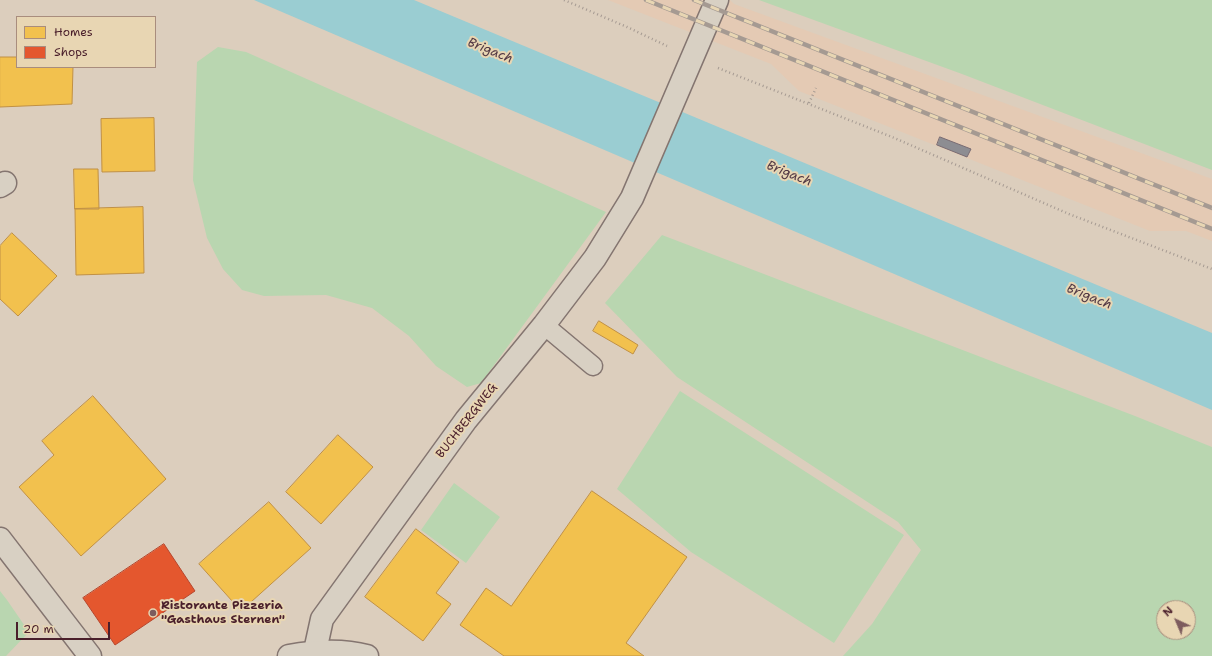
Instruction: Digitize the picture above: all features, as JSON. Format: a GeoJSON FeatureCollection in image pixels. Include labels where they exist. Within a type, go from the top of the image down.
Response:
{"type":"FeatureCollection","features":[{"type":"Feature","properties":{"kind":"street"},"geometry":{"type":"LineString","coordinates":[[691,58],[717,0]]}},
{"type":"Feature","properties":{"kind":"street","name":"BUCHBERGWEG"},"geometry":{"type":"LineString","coordinates":[[315,651],[322,619],[466,420],[544,325],[595,258],[632,198],[691,58]]}},
{"type":"Feature","properties":{"kind":"street"},"geometry":{"type":"LineString","coordinates":[[0,539],[90,656]]}},
{"type":"Feature","properties":{"kind":"street"},"geometry":{"type":"LineString","coordinates":[[289,656],[315,651],[349,652],[367,656]]}},
{"type":"Feature","properties":{"kind":"lane"},"geometry":{"type":"LineString","coordinates":[[544,325],[593,366]]}},
{"type":"Feature","properties":{"kind":"path"},"geometry":{"type":"LineString","coordinates":[[564,0],[627,27],[691,58],[809,103],[892,137],[1069,214],[1212,269]]}},
{"type":"Feature","properties":{"kind":"path"},"geometry":{"type":"LineString","coordinates":[[809,103],[816,88]]}},
{"type":"Feature","properties":{"kind":"shaded area"},"geometry":{"type":"Polygon","coordinates":[[[608,0],[730,0],[734,4],[1212,179],[1212,241],[1186,231],[1150,231],[799,91],[771,64],[608,0]]]}},
{"type":"Feature","properties":{"kind":"green space"},"geometry":{"type":"Polygon","coordinates":[[[759,0],[1212,0],[1212,170],[962,74],[759,0]]]}},
{"type":"Feature","properties":{"kind":"green space"},"geometry":{"type":"Polygon","coordinates":[[[218,47],[246,52],[606,212],[481,383],[467,387],[436,366],[409,336],[372,308],[326,295],[264,296],[242,290],[223,269],[207,238],[193,180],[197,62],[218,47]]]}},
{"type":"Feature","properties":{"kind":"green space"},"geometry":{"type":"Polygon","coordinates":[[[662,235],[1135,416],[1212,447],[1212,656],[843,656],[872,624],[921,550],[898,522],[677,377],[605,303],[662,235]]]}},
{"type":"Feature","properties":{"kind":"green space"},"geometry":{"type":"Polygon","coordinates":[[[680,391],[904,535],[834,643],[691,552],[617,489],[680,391]]]}},
{"type":"Feature","properties":{"kind":"green space"},"geometry":{"type":"Polygon","coordinates":[[[454,483],[500,517],[466,563],[421,530],[454,483]]]}},
{"type":"Feature","properties":{"kind":"green space"},"geometry":{"type":"Polygon","coordinates":[[[0,591],[29,632],[6,656],[0,656],[0,591]]]}},
{"type":"Feature","properties":{"kind":"water","name":"Brigach"},"geometry":{"type":"Polygon","coordinates":[[[254,0],[414,0],[1212,333],[1212,410],[254,0]]]}},
{"type":"Feature","properties":{"kind":"building: Homes"},"geometry":{"type":"Polygon","coordinates":[[[0,57],[16,57],[16,68],[73,68],[72,104],[0,107],[0,57]]]}},
{"type":"Feature","properties":{"kind":"building: Homes"},"geometry":{"type":"Polygon","coordinates":[[[154,118],[155,171],[102,172],[101,119],[154,118]]]}},
{"type":"Feature","properties":{"kind":"building: Homes"},"geometry":{"type":"Polygon","coordinates":[[[74,169],[98,169],[99,209],[75,209],[74,169]]]}},
{"type":"Feature","properties":{"kind":"building: Homes"},"geometry":{"type":"Polygon","coordinates":[[[143,207],[144,273],[76,275],[75,209],[143,207]]]}},
{"type":"Feature","properties":{"kind":"building: Homes"},"geometry":{"type":"Polygon","coordinates":[[[12,233],[57,276],[18,316],[0,299],[0,246],[12,233]]]}},
{"type":"Feature","properties":{"kind":"building: Homes"},"geometry":{"type":"Polygon","coordinates":[[[599,321],[638,345],[633,354],[593,331],[599,321]]]}},
{"type":"Feature","properties":{"kind":"building: Homes"},"geometry":{"type":"Polygon","coordinates":[[[93,396],[166,479],[81,556],[19,487],[54,455],[42,441],[93,396]]]}},
{"type":"Feature","properties":{"kind":"building: Homes"},"geometry":{"type":"Polygon","coordinates":[[[338,435],[373,467],[321,524],[286,492],[338,435]]]}},
{"type":"Feature","properties":{"kind":"building: Homes"},"geometry":{"type":"Polygon","coordinates":[[[592,491],[687,557],[626,643],[644,656],[504,656],[460,625],[486,588],[511,606],[592,491]]]}},
{"type":"Feature","properties":{"kind":"building: Homes"},"geometry":{"type":"Polygon","coordinates":[[[269,502],[311,548],[241,611],[199,564],[269,502]]]}},
{"type":"Feature","properties":{"kind":"building: Homes"},"geometry":{"type":"Polygon","coordinates":[[[416,529],[459,562],[436,593],[451,604],[423,641],[365,597],[416,529]]]}},
{"type":"Feature","properties":{"kind":"building: Shops"},"geometry":{"type":"Polygon","coordinates":[[[164,544],[195,591],[115,645],[83,598],[164,544]]]}},
{"type":"Feature","properties":{"kind":"building: Industry"},"geometry":{"type":"Polygon","coordinates":[[[940,137],[971,149],[967,157],[937,145],[940,137]]]}},
{"type":"Feature","properties":{"kind":"railway"},"geometry":{"type":"LineString","coordinates":[[646,0],[1212,229]]}},
{"type":"Feature","properties":{"kind":"railway"},"geometry":{"type":"LineString","coordinates":[[694,0],[1212,208]]}},
{"type":"Feature","properties":{"kind":"place","name":"Ristorante Pizzeria \"Gasthaus Sternen\""},"geometry":{"type":"Point","coordinates":[153,613]}}]}
